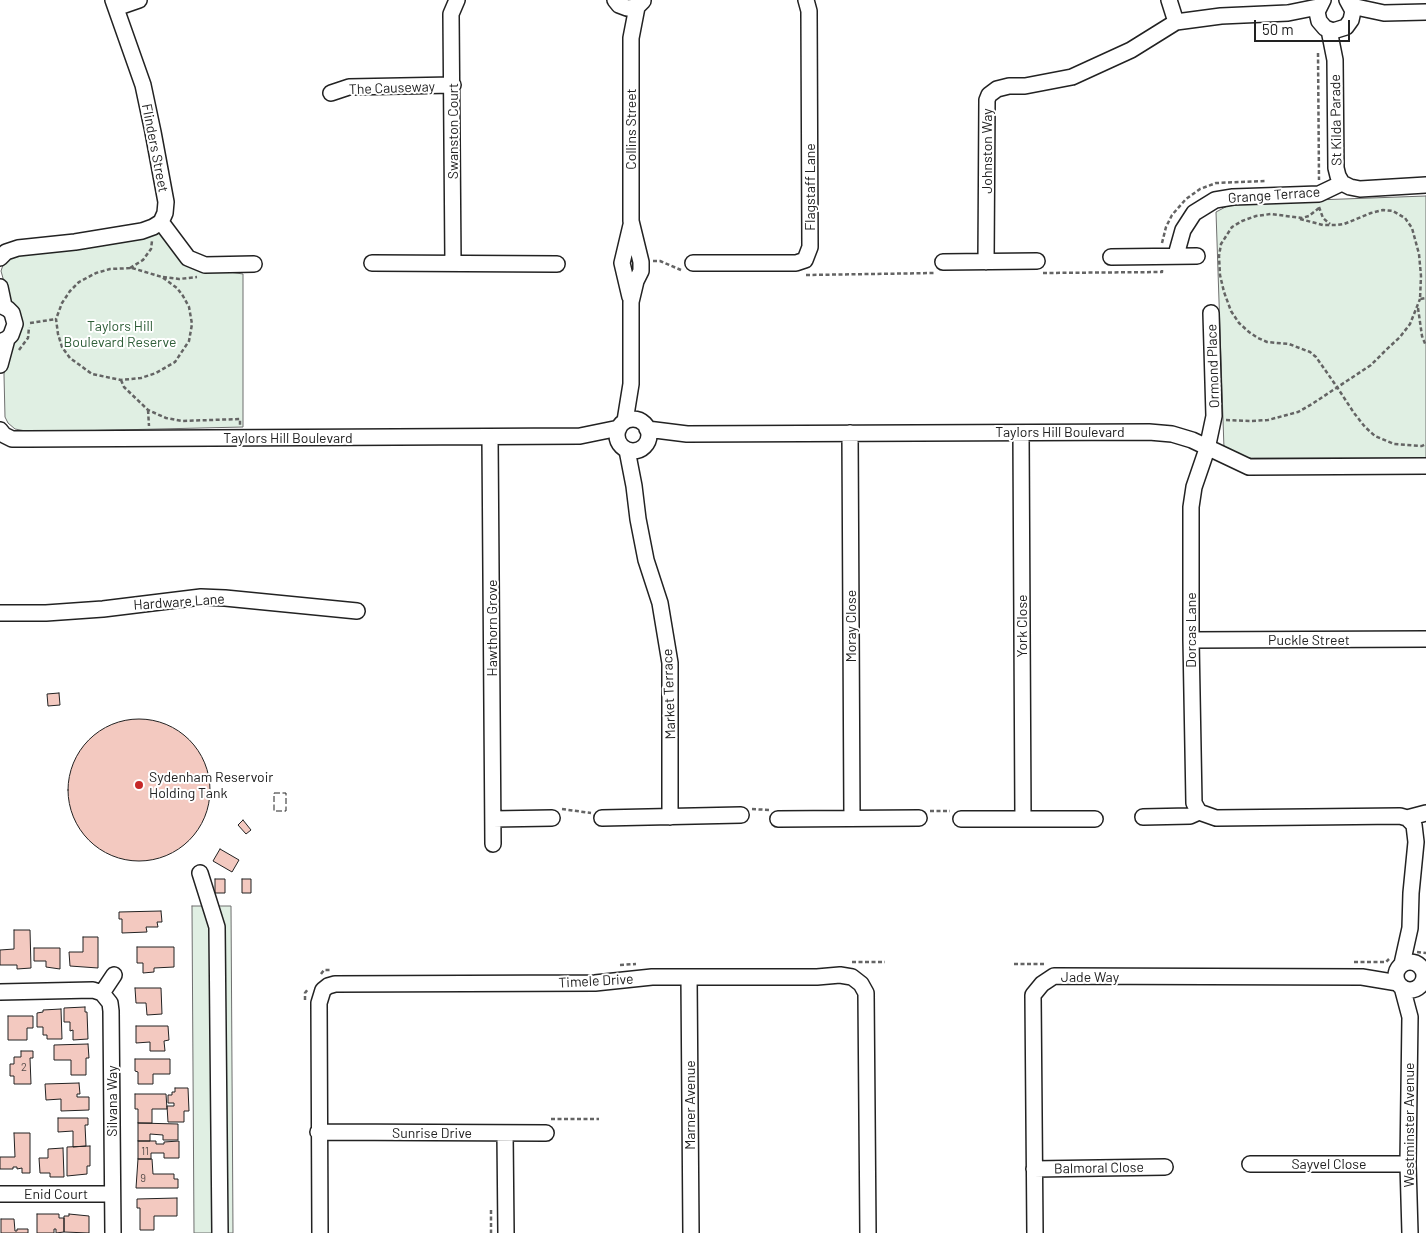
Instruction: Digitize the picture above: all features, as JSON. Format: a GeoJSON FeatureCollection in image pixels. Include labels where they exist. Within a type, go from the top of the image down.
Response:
{"type":"FeatureCollection","features":[{"type":"Feature","properties":{"kind":"street"},"geometry":{"type":"LineString","coordinates":[[115,4],[139,0]]}},
{"type":"Feature","properties":{"kind":"street","name":"Swanston Court"},"geometry":{"type":"LineString","coordinates":[[453,263],[451,14],[457,0]]}},
{"type":"Feature","properties":{"kind":"street","name":"Flagstaff Lane"},"geometry":{"type":"LineString","coordinates":[[693,263],[796,263],[805,260],[810,247],[809,11],[806,0]]}},
{"type":"Feature","properties":{"kind":"street"},"geometry":{"type":"LineString","coordinates":[[1169,0],[1176,22],[1221,16],[1288,13],[1426,12]]}},
{"type":"Feature","properties":{"kind":"street","name":"Collins Street"},"geometry":{"type":"LineString","coordinates":[[629,3],[632,221],[622,263],[631,302],[633,435]]}},
{"type":"Feature","properties":{"kind":"street","name":"Flinders Street"},"geometry":{"type":"LineString","coordinates":[[115,4],[143,85],[154,132],[166,202],[165,213],[157,224]]}},
{"type":"Feature","properties":{"kind":"street","name":"St Kilda Parade"},"geometry":{"type":"LineString","coordinates":[[1335,14],[1336,168],[1338,176],[1342,183],[1360,189],[1426,185]]}},
{"type":"Feature","properties":{"kind":"street","name":"Johnston Way"},"geometry":{"type":"LineString","coordinates":[[986,262],[987,100],[989,95],[997,89],[1009,86],[1025,86],[1072,77],[1131,50],[1176,22]]}},
{"type":"Feature","properties":{"kind":"street","name":"The Causeway"},"geometry":{"type":"LineString","coordinates":[[331,93],[349,87],[452,85]]}},
{"type":"Feature","properties":{"kind":"street","name":"Grange Terrace"},"geometry":{"type":"LineString","coordinates":[[1176,255],[1183,230],[1194,213],[1215,200],[1233,197],[1319,201],[1342,183]]}},
{"type":"Feature","properties":{"kind":"street"},"geometry":{"type":"LineString","coordinates":[[2,253],[18,248],[75,242],[142,230],[157,224],[188,258],[205,265],[254,264]]}},
{"type":"Feature","properties":{"kind":"street"},"geometry":{"type":"LineString","coordinates":[[1111,257],[1197,256]]}},
{"type":"Feature","properties":{"kind":"street"},"geometry":{"type":"LineString","coordinates":[[943,262],[1037,261]]}},
{"type":"Feature","properties":{"kind":"street"},"geometry":{"type":"LineString","coordinates":[[372,263],[556,264]]}},
{"type":"Feature","properties":{"kind":"street"},"geometry":{"type":"LineString","coordinates":[[0,287],[2,305],[12,313],[15,324],[14,330],[3,340],[0,365]]}},
{"type":"Feature","properties":{"kind":"street","name":"Ormond Place"},"geometry":{"type":"LineString","coordinates":[[1207,448],[1214,418],[1211,313]]}},
{"type":"Feature","properties":{"kind":"street","name":"Taylors Hill Boulevard"},"geometry":{"type":"LineString","coordinates":[[0,430],[4,435],[12,439],[1149,432],[1172,434],[1192,440],[1249,467],[1426,466]]}},
{"type":"Feature","properties":{"kind":"street","name":"Moray Close"},"geometry":{"type":"LineString","coordinates":[[850,433],[852,818]]}},
{"type":"Feature","properties":{"kind":"street","name":"York Close"},"geometry":{"type":"LineString","coordinates":[[1021,433],[1023,819]]}},
{"type":"Feature","properties":{"kind":"street","name":"Market Terrace"},"geometry":{"type":"LineString","coordinates":[[633,435],[634,486],[639,527],[646,560],[660,603],[670,663],[670,817]]}},
{"type":"Feature","properties":{"kind":"street","name":"Hawthorn Grove"},"geometry":{"type":"LineString","coordinates":[[490,436],[493,844]]}},
{"type":"Feature","properties":{"kind":"street","name":"Dorcas Lane"},"geometry":{"type":"LineString","coordinates":[[1199,812],[1194,803],[1191,507],[1194,487],[1207,448]]}},
{"type":"Feature","properties":{"kind":"street","name":"Hardware Lane"},"geometry":{"type":"LineString","coordinates":[[0,613],[46,613],[103,609],[201,597],[357,611]]}},
{"type":"Feature","properties":{"kind":"street","name":"Puckle Street"},"geometry":{"type":"LineString","coordinates":[[1191,640],[1426,639]]}},
{"type":"Feature","properties":{"kind":"street"},"geometry":{"type":"LineString","coordinates":[[1143,817],[1190,816],[1199,812],[1216,818],[1400,816],[1407,818],[1426,813]]}},
{"type":"Feature","properties":{"kind":"street"},"geometry":{"type":"LineString","coordinates":[[493,819],[556,813]]}},
{"type":"Feature","properties":{"kind":"street"},"geometry":{"type":"LineString","coordinates":[[602,818],[741,816]]}},
{"type":"Feature","properties":{"kind":"street"},"geometry":{"type":"LineString","coordinates":[[778,819],[919,818]]}},
{"type":"Feature","properties":{"kind":"street"},"geometry":{"type":"LineString","coordinates":[[1407,818],[1414,826],[1416,842],[1410,928],[1400,976],[1411,990],[1423,976]]}},
{"type":"Feature","properties":{"kind":"street"},"geometry":{"type":"LineString","coordinates":[[961,819],[1094,819]]}},
{"type":"Feature","properties":{"kind":"street"},"geometry":{"type":"LineString","coordinates":[[200,873],[217,927],[220,1233]]}},
{"type":"Feature","properties":{"kind":"street"},"geometry":{"type":"LineString","coordinates":[[1410,928],[1423,976]]}},
{"type":"Feature","properties":{"kind":"street"},"geometry":{"type":"LineString","coordinates":[[1400,976],[1411,961],[1423,976]]}},
{"type":"Feature","properties":{"kind":"street"},"geometry":{"type":"LineString","coordinates":[[0,992],[93,990],[102,993],[114,975]]}},
{"type":"Feature","properties":{"kind":"street","name":"Timele Drive"},"geometry":{"type":"LineString","coordinates":[[320,1233],[318,1132],[319,1003],[322,990],[328,986],[335,984],[595,983],[652,978],[817,977],[840,975],[852,977],[861,984],[866,993],[868,1233]]}},
{"type":"Feature","properties":{"kind":"street","name":"Jade Way"},"geometry":{"type":"LineString","coordinates":[[1035,1233],[1033,995],[1042,984],[1054,976],[1400,976]]}},
{"type":"Feature","properties":{"kind":"street","name":"Westminster Avenue"},"geometry":{"type":"LineString","coordinates":[[1400,976],[1410,1017],[1408,1164],[1410,1233]]}},
{"type":"Feature","properties":{"kind":"street","name":"Westminster Avenue"},"geometry":{"type":"LineString","coordinates":[[1410,1017],[1423,976]]}},
{"type":"Feature","properties":{"kind":"street","name":"Marner Avenue"},"geometry":{"type":"LineString","coordinates":[[689,977],[691,1233]]}},
{"type":"Feature","properties":{"kind":"street","name":"Silvana Way"},"geometry":{"type":"LineString","coordinates":[[102,993],[110,1003],[112,1011],[113,1233]]}},
{"type":"Feature","properties":{"kind":"street","name":"Sunrise Drive"},"geometry":{"type":"LineString","coordinates":[[318,1132],[546,1133]]}},
{"type":"Feature","properties":{"kind":"street"},"geometry":{"type":"LineString","coordinates":[[505,1133],[506,1233]]}},
{"type":"Feature","properties":{"kind":"street","name":"Sayvel Close"},"geometry":{"type":"LineString","coordinates":[[1250,1164],[1408,1164]]}},
{"type":"Feature","properties":{"kind":"street","name":"Balmoral Close"},"geometry":{"type":"LineString","coordinates":[[1034,1170],[1164,1167]]}},
{"type":"Feature","properties":{"kind":"street","name":"Enid Court"},"geometry":{"type":"LineString","coordinates":[[0,1194],[112,1194]]}},
{"type":"Feature","properties":{"kind":"path"},"geometry":{"type":"LineString","coordinates":[[1318,47],[1319,201],[1323,218],[1332,225]]}},
{"type":"Feature","properties":{"kind":"path"},"geometry":{"type":"LineString","coordinates":[[1319,201],[1309,216],[1302,218],[1271,214],[1256,216],[1232,227],[1221,244],[1219,256],[1220,276],[1231,311],[1239,323],[1249,332],[1268,342],[1289,344],[1310,352],[1316,357],[1364,427],[1375,436],[1394,444],[1422,446],[1426,444]]}},
{"type":"Feature","properties":{"kind":"path"},"geometry":{"type":"LineString","coordinates":[[1214,418],[1251,421],[1284,417],[1312,404],[1370,365],[1400,337],[1410,324],[1418,307],[1421,276],[1419,254],[1412,228],[1405,218],[1393,211],[1383,210],[1344,224],[1332,225],[1313,223],[1296,217]]}},
{"type":"Feature","properties":{"kind":"path"},"geometry":{"type":"LineString","coordinates":[[128,268],[142,260],[151,249],[157,224]]}},
{"type":"Feature","properties":{"kind":"path"},"geometry":{"type":"LineString","coordinates":[[128,268],[162,276],[177,288],[189,307],[192,324],[189,340],[175,362],[156,373],[141,378],[121,380],[92,374],[70,358],[60,340],[56,319],[62,303],[79,282],[103,271],[128,268]]}},
{"type":"Feature","properties":{"kind":"path"},"geometry":{"type":"LineString","coordinates":[[1420,299],[1426,298]]}},
{"type":"Feature","properties":{"kind":"path"},"geometry":{"type":"LineString","coordinates":[[1418,307],[1422,336],[1426,346]]}},
{"type":"Feature","properties":{"kind":"path"},"geometry":{"type":"LineString","coordinates":[[30,323],[56,319]]}},
{"type":"Feature","properties":{"kind":"path"},"geometry":{"type":"LineString","coordinates":[[121,380],[124,387],[148,410],[166,418],[182,421],[240,419],[240,438]]}},
{"type":"Feature","properties":{"kind":"path"},"geometry":{"type":"LineString","coordinates":[[556,813],[602,812],[602,818]]}},
{"type":"Feature","properties":{"kind":"path"},"geometry":{"type":"LineString","coordinates":[[1014,964],[1048,964]]}},
{"type":"Feature","properties":{"kind":"green space"},"geometry":{"type":"Polygon","coordinates":[[[1426,196],[1426,458],[1248,458],[1224,449],[1216,212],[1233,203],[1426,196]]]}},
{"type":"Feature","properties":{"kind":"green space","name":"Taylors Hill Boulevard Reserve"},"geometry":{"type":"Polygon","coordinates":[[[160,232],[202,268],[243,274],[243,427],[31,432],[15,429],[8,423],[5,417],[4,367],[22,327],[19,314],[8,296],[1,271],[4,262],[22,252],[160,232]]]}},
{"type":"Feature","properties":{"kind":"green space"},"geometry":{"type":"Polygon","coordinates":[[[192,906],[231,906],[233,1233],[194,1233],[192,906]]]}},
{"type":"Feature","properties":{"kind":"building"},"geometry":{"type":"Polygon","coordinates":[[[59,693],[60,705],[48,706],[47,694],[59,693]]]}},
{"type":"Feature","properties":{"kind":"building","name":"Sydenham Reservoir Holding Tank"},"geometry":{"type":"Polygon","coordinates":[[[139,719],[153,720],[166,724],[190,739],[205,763],[209,776],[209,804],[205,817],[190,841],[166,856],[153,860],[139,861],[125,860],[112,856],[88,841],[73,817],[69,804],[68,790],[69,776],[73,763],[88,739],[112,724],[125,720],[139,719]]]}},
{"type":"Feature","properties":{"kind":"building"},"geometry":{"type":"Polygon","coordinates":[[[243,820],[251,830],[246,834],[238,825],[243,820]]]}},
{"type":"Feature","properties":{"kind":"building"},"geometry":{"type":"Polygon","coordinates":[[[220,849],[239,860],[232,872],[213,861],[220,849]]]}},
{"type":"Feature","properties":{"kind":"building"},"geometry":{"type":"Polygon","coordinates":[[[215,879],[225,879],[225,893],[215,893],[215,879]]]}},
{"type":"Feature","properties":{"kind":"building"},"geometry":{"type":"Polygon","coordinates":[[[242,879],[251,879],[251,893],[242,893],[242,879]]]}},
{"type":"Feature","properties":{"kind":"building"},"geometry":{"type":"Polygon","coordinates":[[[161,911],[162,922],[157,922],[158,927],[146,927],[147,932],[122,933],[122,919],[119,919],[119,912],[161,911]]]}},
{"type":"Feature","properties":{"kind":"building"},"geometry":{"type":"Polygon","coordinates":[[[14,930],[30,930],[31,968],[17,969],[17,965],[0,965],[0,950],[14,949],[14,930]]]}},
{"type":"Feature","properties":{"kind":"building"},"geometry":{"type":"Polygon","coordinates":[[[83,937],[98,937],[98,968],[70,966],[69,952],[83,952],[83,937]]]}},
{"type":"Feature","properties":{"kind":"building"},"geometry":{"type":"Polygon","coordinates":[[[137,947],[174,947],[174,967],[154,968],[154,972],[143,973],[143,963],[137,963],[137,947]]]}},
{"type":"Feature","properties":{"kind":"building"},"geometry":{"type":"Polygon","coordinates":[[[34,948],[60,948],[60,969],[46,967],[46,961],[34,961],[34,948]]]}},
{"type":"Feature","properties":{"kind":"building"},"geometry":{"type":"Polygon","coordinates":[[[135,988],[161,988],[162,1014],[147,1015],[146,1003],[136,1003],[135,988]]]}},
{"type":"Feature","properties":{"kind":"building"},"geometry":{"type":"Polygon","coordinates":[[[85,1007],[85,1012],[87,1012],[88,1039],[73,1040],[73,1030],[70,1031],[70,1022],[64,1022],[64,1008],[85,1007]]]}},
{"type":"Feature","properties":{"kind":"building"},"geometry":{"type":"Polygon","coordinates":[[[61,1009],[62,1039],[47,1039],[47,1035],[43,1035],[43,1027],[37,1027],[37,1013],[43,1012],[43,1010],[61,1009]]]}},
{"type":"Feature","properties":{"kind":"building"},"geometry":{"type":"Polygon","coordinates":[[[8,1016],[33,1016],[33,1028],[27,1028],[27,1040],[8,1040],[8,1016]]]}},
{"type":"Feature","properties":{"kind":"building"},"geometry":{"type":"Polygon","coordinates":[[[136,1026],[168,1026],[169,1040],[164,1041],[165,1051],[150,1051],[150,1042],[136,1043],[136,1026]]]}},
{"type":"Feature","properties":{"kind":"building"},"geometry":{"type":"Polygon","coordinates":[[[88,1044],[89,1058],[86,1058],[86,1075],[71,1075],[71,1060],[54,1060],[54,1045],[88,1044]]]}},
{"type":"Feature","properties":{"kind":"building"},"geometry":{"type":"Polygon","coordinates":[[[21,1051],[33,1051],[33,1058],[30,1058],[31,1084],[14,1084],[14,1076],[10,1076],[10,1064],[14,1064],[14,1057],[21,1057],[21,1051]]]}},
{"type":"Feature","properties":{"kind":"building"},"geometry":{"type":"Polygon","coordinates":[[[135,1059],[170,1059],[170,1074],[153,1074],[153,1084],[138,1084],[135,1059]]]}},
{"type":"Feature","properties":{"kind":"building"},"geometry":{"type":"Polygon","coordinates":[[[79,1083],[80,1094],[77,1094],[77,1097],[89,1097],[89,1110],[61,1111],[61,1099],[46,1100],[45,1084],[79,1083]]]}},
{"type":"Feature","properties":{"kind":"building"},"geometry":{"type":"Polygon","coordinates":[[[175,1088],[188,1088],[189,1111],[184,1111],[184,1122],[168,1122],[167,1106],[174,1106],[174,1103],[168,1103],[168,1095],[172,1095],[172,1092],[175,1092],[175,1088]]]}},
{"type":"Feature","properties":{"kind":"building"},"geometry":{"type":"Polygon","coordinates":[[[135,1094],[166,1094],[167,1109],[152,1109],[152,1123],[138,1123],[138,1109],[135,1109],[135,1094]]]}},
{"type":"Feature","properties":{"kind":"building"},"geometry":{"type":"Polygon","coordinates":[[[58,1118],[88,1118],[88,1125],[85,1125],[86,1146],[73,1147],[73,1131],[58,1132],[58,1118]]]}},
{"type":"Feature","properties":{"kind":"building"},"geometry":{"type":"Polygon","coordinates":[[[138,1123],[178,1124],[178,1140],[163,1140],[163,1135],[150,1134],[150,1141],[138,1141],[138,1123]]]}},
{"type":"Feature","properties":{"kind":"building"},"geometry":{"type":"Polygon","coordinates":[[[14,1133],[30,1133],[30,1173],[22,1173],[22,1168],[17,1169],[17,1167],[13,1167],[13,1169],[0,1169],[0,1157],[15,1157],[14,1133]]]}},
{"type":"Feature","properties":{"kind":"building"},"geometry":{"type":"Polygon","coordinates":[[[138,1141],[156,1141],[156,1144],[164,1144],[164,1142],[179,1141],[179,1158],[164,1158],[164,1153],[151,1153],[151,1159],[138,1159],[138,1141]]]}},
{"type":"Feature","properties":{"kind":"building"},"geometry":{"type":"Polygon","coordinates":[[[90,1146],[90,1166],[87,1166],[87,1174],[67,1176],[67,1147],[90,1146]]]}},
{"type":"Feature","properties":{"kind":"building"},"geometry":{"type":"Polygon","coordinates":[[[63,1148],[64,1177],[50,1177],[50,1173],[40,1173],[39,1158],[48,1158],[48,1149],[63,1148]]]}},
{"type":"Feature","properties":{"kind":"building"},"geometry":{"type":"Polygon","coordinates":[[[138,1159],[152,1159],[153,1174],[174,1174],[174,1179],[178,1179],[178,1188],[136,1188],[138,1159]]]}},
{"type":"Feature","properties":{"kind":"building"},"geometry":{"type":"Polygon","coordinates":[[[177,1198],[177,1216],[154,1216],[154,1230],[140,1230],[140,1208],[137,1208],[137,1199],[177,1198]]]}},
{"type":"Feature","properties":{"kind":"building"},"geometry":{"type":"Polygon","coordinates":[[[37,1214],[59,1214],[59,1218],[64,1218],[64,1232],[56,1233],[56,1229],[54,1229],[54,1233],[37,1233],[37,1214]]]}},
{"type":"Feature","properties":{"kind":"building"},"geometry":{"type":"Polygon","coordinates":[[[69,1214],[89,1216],[89,1233],[64,1232],[64,1216],[69,1216],[69,1214]]]}},
{"type":"Feature","properties":{"kind":"building"},"geometry":{"type":"Polygon","coordinates":[[[1,1219],[14,1219],[15,1231],[17,1229],[28,1229],[28,1233],[1,1233],[1,1219]]]}},
{"type":"Feature","properties":{"kind":"fence"},"geometry":{"type":"LineString","coordinates":[[274,793],[286,793],[286,811],[274,811],[274,793]]}},
{"type":"Feature","properties":{"kind":"place","name":"Sydenham Reservoir Holding Tank"},"geometry":{"type":"Point","coordinates":[139,785]}}]}
